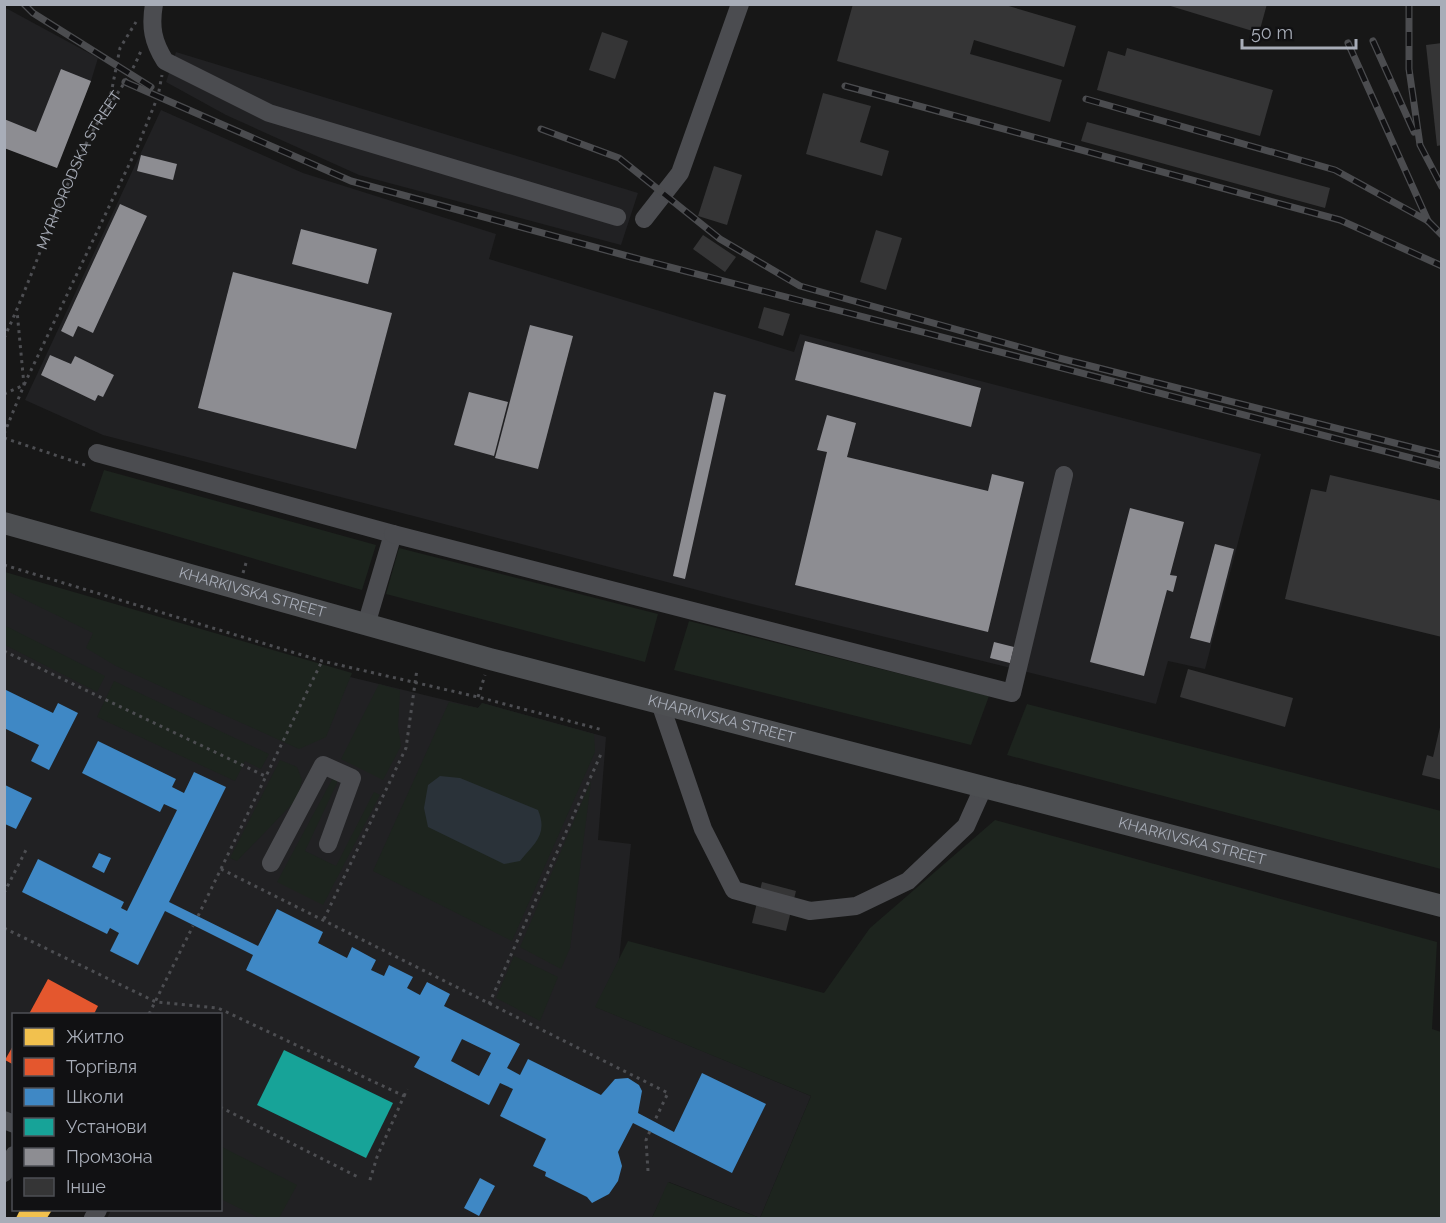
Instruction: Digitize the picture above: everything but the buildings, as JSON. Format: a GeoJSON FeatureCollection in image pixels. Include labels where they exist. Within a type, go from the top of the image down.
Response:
{"type":"FeatureCollection","features":[{"type":"Feature","properties":{"kind":"main road","name":"KHARKIVSKA STREET"},"geometry":{"type":"LineString","coordinates":[[4,523],[366,625],[983,788],[1442,906]]}},
{"type":"Feature","properties":{"kind":"street"},"geometry":{"type":"LineString","coordinates":[[154,4],[145,21],[156,48],[165,61],[269,113],[617,217]]}},
{"type":"Feature","properties":{"kind":"street"},"geometry":{"type":"LineString","coordinates":[[644,219],[680,172],[740,4]]}},
{"type":"Feature","properties":{"kind":"street"},"geometry":{"type":"LineString","coordinates":[[95,460],[1012,693],[1064,475]]}},
{"type":"Feature","properties":{"kind":"street"},"geometry":{"type":"LineString","coordinates":[[366,625],[393,534]]}},
{"type":"Feature","properties":{"kind":"street"},"geometry":{"type":"LineString","coordinates":[[660,703],[703,829],[734,890],[810,911],[856,906],[908,881],[966,826],[983,788]]}},
{"type":"Feature","properties":{"kind":"street"},"geometry":{"type":"LineString","coordinates":[[271,863],[323,765],[352,778],[328,844]]}},
{"type":"Feature","properties":{"kind":"street"},"geometry":{"type":"LineString","coordinates":[[4,1173],[12,1159]]}},
{"type":"Feature","properties":{"kind":"path","name":"MYRHORODSKA STREET"},"geometry":{"type":"LineString","coordinates":[[4,338],[34,273],[45,235],[70,177],[96,126],[132,74],[145,21]]}},
{"type":"Feature","properties":{"kind":"path"},"geometry":{"type":"LineString","coordinates":[[108,110],[120,48],[145,21]]}},
{"type":"Feature","properties":{"kind":"path"},"geometry":{"type":"LineString","coordinates":[[95,460],[4,436],[24,385],[137,148],[158,96],[165,61]]}},
{"type":"Feature","properties":{"kind":"path"},"geometry":{"type":"LineString","coordinates":[[17,310],[24,385]]}},
{"type":"Feature","properties":{"kind":"path"},"geometry":{"type":"LineString","coordinates":[[4,394],[24,385]]}},
{"type":"Feature","properties":{"kind":"path"},"geometry":{"type":"LineString","coordinates":[[4,565],[322,661],[416,682],[603,730]]}},
{"type":"Feature","properties":{"kind":"path"},"geometry":{"type":"LineString","coordinates":[[4,651],[267,777]]}},
{"type":"Feature","properties":{"kind":"path"},"geometry":{"type":"LineString","coordinates":[[198,916],[322,661]]}},
{"type":"Feature","properties":{"kind":"path"},"geometry":{"type":"LineString","coordinates":[[324,919],[406,748],[417,669]]}},
{"type":"Feature","properties":{"kind":"path"},"geometry":{"type":"LineString","coordinates":[[489,1004],[601,754]]}},
{"type":"Feature","properties":{"kind":"path"},"geometry":{"type":"LineString","coordinates":[[4,893],[26,850]]}},
{"type":"Feature","properties":{"kind":"path"},"geometry":{"type":"LineString","coordinates":[[221,869],[668,1094],[654,1122]]}},
{"type":"Feature","properties":{"kind":"path"},"geometry":{"type":"LineString","coordinates":[[150,1013],[193,926]]}},
{"type":"Feature","properties":{"kind":"path"},"geometry":{"type":"LineString","coordinates":[[4,928],[156,1002],[218,1008],[404,1096]]}},
{"type":"Feature","properties":{"kind":"path"},"geometry":{"type":"LineString","coordinates":[[369,1183],[377,1157],[407,1089]]}},
{"type":"Feature","properties":{"kind":"path"},"geometry":{"type":"LineString","coordinates":[[222,1108],[358,1177]]}},
{"type":"Feature","properties":{"kind":"path"},"geometry":{"type":"LineString","coordinates":[[648,1171],[646,1140],[650,1131]]}},
{"type":"Feature","properties":{"kind":"shaded area"},"geometry":{"type":"Polygon","coordinates":[[[4,7],[98,58],[57,168],[5,148],[4,7]]]}},
{"type":"Feature","properties":{"kind":"shaded area"},"geometry":{"type":"Polygon","coordinates":[[[176,52],[638,193],[621,245],[359,175],[226,115],[166,82],[176,52]]]}},
{"type":"Feature","properties":{"kind":"shaded area"},"geometry":{"type":"Polygon","coordinates":[[[161,110],[303,173],[496,234],[489,259],[794,352],[800,334],[1261,454],[1205,669],[1168,661],[1156,704],[728,598],[103,435],[25,400],[161,110]]]}},
{"type":"Feature","properties":{"kind":"shaded area"},"geometry":{"type":"Polygon","coordinates":[[[104,470],[376,545],[362,590],[90,511],[104,470]]]}},
{"type":"Feature","properties":{"kind":"shaded area"},"geometry":{"type":"Polygon","coordinates":[[[399,548],[658,614],[645,662],[386,594],[399,548]]]}},
{"type":"Feature","properties":{"kind":"shaded area"},"geometry":{"type":"Polygon","coordinates":[[[4,572],[352,673],[326,737],[299,749],[116,666],[86,648],[93,633],[5,590],[4,572]]]}},
{"type":"Feature","properties":{"kind":"shaded area"},"geometry":{"type":"Polygon","coordinates":[[[4,573],[309,667],[478,708],[482,703],[606,737],[598,840],[631,844],[619,960],[596,1007],[811,1096],[760,1218],[669,1182],[652,1218],[107,1218],[110,1211],[222,1211],[222,1013],[12,1013],[12,1116],[5,1112],[4,573]]]}},
{"type":"Feature","properties":{"kind":"shaded area"},"geometry":{"type":"Polygon","coordinates":[[[689,621],[989,696],[971,745],[674,670],[689,621]]]}},
{"type":"Feature","properties":{"kind":"shaded area"},"geometry":{"type":"Polygon","coordinates":[[[4,625],[105,676],[97,692],[5,645],[4,625]]]}},
{"type":"Feature","properties":{"kind":"shaded area"},"geometry":{"type":"Polygon","coordinates":[[[114,681],[269,754],[261,769],[245,761],[235,781],[97,717],[114,681]]]}},
{"type":"Feature","properties":{"kind":"shaded area"},"geometry":{"type":"Polygon","coordinates":[[[379,684],[400,690],[398,726],[401,746],[383,780],[341,759],[379,684]]]}},
{"type":"Feature","properties":{"kind":"shaded area"},"geometry":{"type":"Polygon","coordinates":[[[449,702],[478,708],[482,703],[594,734],[595,752],[512,941],[373,871],[449,702]]]}},
{"type":"Feature","properties":{"kind":"shaded area"},"geometry":{"type":"Polygon","coordinates":[[[1027,704],[1441,811],[1441,869],[1007,755],[1027,704]]]}},
{"type":"Feature","properties":{"kind":"shaded area"},"geometry":{"type":"Polygon","coordinates":[[[280,760],[297,767],[302,780],[297,799],[237,861],[230,858],[280,760]]]}},
{"type":"Feature","properties":{"kind":"shaded area"},"geometry":{"type":"Polygon","coordinates":[[[336,772],[337,783],[305,851],[336,866],[374,792],[380,795],[323,905],[277,882],[336,772]]]}},
{"type":"Feature","properties":{"kind":"shaded area"},"geometry":{"type":"Polygon","coordinates":[[[440,776],[460,778],[538,810],[541,818],[541,832],[520,861],[504,864],[428,827],[424,808],[428,785],[440,776]]]}},
{"type":"Feature","properties":{"kind":"shaded area"},"geometry":{"type":"Polygon","coordinates":[[[591,781],[570,948],[561,969],[520,947],[591,781]]]}},
{"type":"Feature","properties":{"kind":"shaded area"},"geometry":{"type":"Polygon","coordinates":[[[995,820],[1437,942],[1432,1029],[1441,1032],[1441,1218],[760,1218],[811,1096],[595,1007],[628,941],[824,993],[870,928],[995,820]]]}},
{"type":"Feature","properties":{"kind":"shaded area"},"geometry":{"type":"Polygon","coordinates":[[[514,956],[558,977],[540,1021],[496,998],[514,956]]]}},
{"type":"Feature","properties":{"kind":"shaded area"},"geometry":{"type":"Polygon","coordinates":[[[222,1147],[297,1185],[279,1218],[259,1218],[222,1200],[222,1147]]]}},
{"type":"Feature","properties":{"kind":"shaded area"},"geometry":{"type":"Polygon","coordinates":[[[668,1182],[760,1218],[652,1218],[668,1182]]]}},
{"type":"Feature","properties":{"kind":"railway"},"geometry":{"type":"LineString","coordinates":[[24,4],[33,13],[151,87]]}},
{"type":"Feature","properties":{"kind":"railway"},"geometry":{"type":"LineString","coordinates":[[1409,4],[1409,69],[1420,145],[1442,187]]}},
{"type":"Feature","properties":{"kind":"railway"},"geometry":{"type":"LineString","coordinates":[[1373,41],[1414,132]]}},
{"type":"Feature","properties":{"kind":"railway"},"geometry":{"type":"LineString","coordinates":[[1348,43],[1428,221]]}},
{"type":"Feature","properties":{"kind":"railway"},"geometry":{"type":"LineString","coordinates":[[125,82],[351,181],[631,257],[1442,466]]}},
{"type":"Feature","properties":{"kind":"railway"},"geometry":{"type":"LineString","coordinates":[[845,86],[1340,220],[1442,266]]}},
{"type":"Feature","properties":{"kind":"railway"},"geometry":{"type":"LineString","coordinates":[[1086,99],[1335,170],[1428,221],[1442,235]]}},
{"type":"Feature","properties":{"kind":"railway"},"geometry":{"type":"LineString","coordinates":[[541,129],[619,158],[720,239],[800,286],[1059,358],[1442,455]]}}]}
